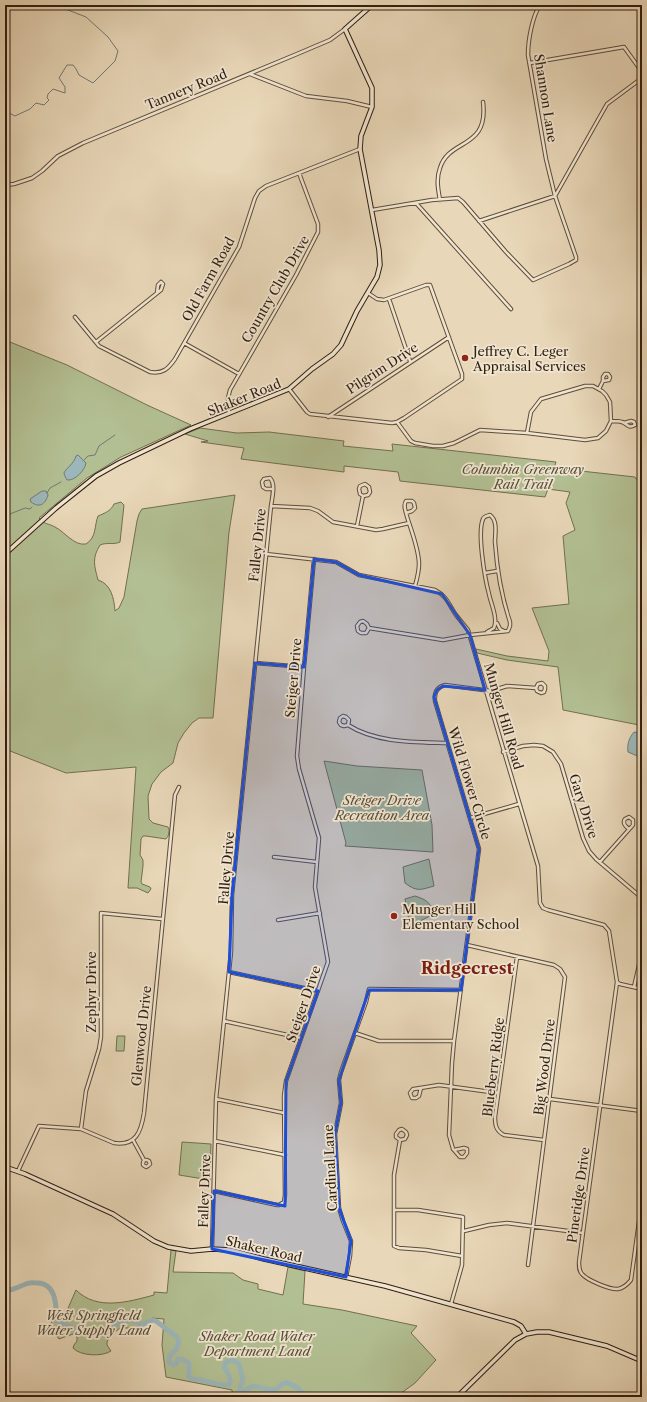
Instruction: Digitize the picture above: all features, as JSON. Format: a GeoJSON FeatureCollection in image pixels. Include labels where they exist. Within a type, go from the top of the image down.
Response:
{"type":"FeatureCollection","features":[{"type":"Feature","properties":{"kind":"street","name":"Tannery Road"},"geometry":{"type":"LineString","coordinates":[[5,185],[14,184],[32,178],[41,172],[61,153],[330,40],[372,5]]}},
{"type":"Feature","properties":{"kind":"street","name":"Shannon Lane"},"geometry":{"type":"LineString","coordinates":[[480,221],[506,252],[533,280],[576,260],[555,196],[546,159],[528,51],[529,40],[540,5]]}},
{"type":"Feature","properties":{"kind":"street","name":"Shaker Road"},"geometry":{"type":"LineString","coordinates":[[5,554],[56,508],[96,476],[119,463],[181,433],[289,389],[338,350],[344,341],[357,311],[377,277],[380,265],[379,250],[360,149],[361,136],[372,107],[372,88],[345,29]]}},
{"type":"Feature","properties":{"kind":"street"},"geometry":{"type":"LineString","coordinates":[[530,63],[624,48],[642,72]]}},
{"type":"Feature","properties":{"kind":"street"},"geometry":{"type":"LineString","coordinates":[[250,74],[306,96],[347,101],[372,107]]}},
{"type":"Feature","properties":{"kind":"street"},"geometry":{"type":"LineString","coordinates":[[372,210],[458,198],[480,221],[555,196],[607,104],[642,78]]}},
{"type":"Feature","properties":{"kind":"street"},"geometry":{"type":"LineString","coordinates":[[440,200],[438,185],[440,166],[448,155],[470,140],[480,129],[483,122],[483,102]]}},
{"type":"Feature","properties":{"kind":"street","name":"Old Farm Road"},"geometry":{"type":"LineString","coordinates":[[75,317],[96,342],[105,349],[150,372],[163,372],[175,359],[239,247],[259,191],[266,186],[360,149]]}},
{"type":"Feature","properties":{"kind":"street","name":"Country Club Drive"},"geometry":{"type":"LineString","coordinates":[[229,414],[229,394],[296,275],[318,232],[318,224],[299,173]]}},
{"type":"Feature","properties":{"kind":"street"},"geometry":{"type":"LineString","coordinates":[[416,203],[511,309]]}},
{"type":"Feature","properties":{"kind":"street"},"geometry":{"type":"LineString","coordinates":[[289,389],[308,413],[385,422],[397,422],[462,379],[462,374],[430,285],[426,285],[389,299],[381,300],[368,293]]}},
{"type":"Feature","properties":{"kind":"street"},"geometry":{"type":"LineString","coordinates":[[96,342],[157,293]]}},
{"type":"Feature","properties":{"kind":"street"},"geometry":{"type":"LineString","coordinates":[[389,299],[410,361]]}},
{"type":"Feature","properties":{"kind":"street","name":"Pilgrim Drive"},"geometry":{"type":"LineString","coordinates":[[328,416],[410,361],[449,337]]}},
{"type":"Feature","properties":{"kind":"street"},"geometry":{"type":"LineString","coordinates":[[184,343],[239,374]]}},
{"type":"Feature","properties":{"kind":"street"},"geometry":{"type":"LineString","coordinates":[[599,389],[603,381]]}},
{"type":"Feature","properties":{"kind":"street"},"geometry":{"type":"LineString","coordinates":[[397,422],[411,441],[433,446],[443,446],[454,443],[480,430],[527,433],[577,440],[591,440],[602,435],[611,421],[610,402],[606,395],[593,386],[585,386],[541,399],[531,412],[527,433]]}},
{"type":"Feature","properties":{"kind":"street"},"geometry":{"type":"LineString","coordinates":[[611,421],[624,423]]}},
{"type":"Feature","properties":{"kind":"street"},"geometry":{"type":"LineString","coordinates":[[269,478],[272,480],[273,489],[263,487],[262,482],[264,479],[269,478]]}},
{"type":"Feature","properties":{"kind":"street"},"geometry":{"type":"LineString","coordinates":[[365,484],[370,487],[370,491],[368,495],[363,496],[359,493],[359,490],[360,486],[365,484]]}},
{"type":"Feature","properties":{"kind":"street","name":"Falley Drive"},"geometry":{"type":"LineString","coordinates":[[212,1249],[216,1099],[230,972],[232,896],[273,489]]}},
{"type":"Feature","properties":{"kind":"street"},"geometry":{"type":"LineString","coordinates":[[358,526],[363,496]]}},
{"type":"Feature","properties":{"kind":"street"},"geometry":{"type":"LineString","coordinates":[[406,513],[412,511],[414,508],[415,505],[412,501],[407,501],[404,506],[419,563],[415,586]]}},
{"type":"Feature","properties":{"kind":"street"},"geometry":{"type":"LineString","coordinates":[[271,506],[310,508],[333,522],[376,530],[383,530],[409,523]]}},
{"type":"Feature","properties":{"kind":"street"},"geometry":{"type":"LineString","coordinates":[[369,628],[366,633],[361,633],[357,630],[357,626],[360,622],[364,622],[369,628],[438,640],[487,632],[504,632],[509,629],[510,622],[497,571],[495,522],[494,518],[490,515],[483,518],[482,552],[489,598],[496,621],[500,629],[504,632]]}},
{"type":"Feature","properties":{"kind":"street","name":"Munger Hill Road"},"geometry":{"type":"LineString","coordinates":[[266,554],[340,563],[355,573],[364,576],[435,590],[445,597],[470,635],[503,752],[539,869],[539,897],[541,905],[548,910],[607,926],[617,982]]}},
{"type":"Feature","properties":{"kind":"street","name":"Steiger Drive"},"geometry":{"type":"LineString","coordinates":[[214,1190],[279,1205],[284,1202],[284,1096],[286,1081],[328,962],[315,887],[319,838],[299,769],[297,756],[314,559]]}},
{"type":"Feature","properties":{"kind":"street"},"geometry":{"type":"LineString","coordinates":[[485,573],[497,571]]}},
{"type":"Feature","properties":{"kind":"street"},"geometry":{"type":"LineString","coordinates":[[487,632],[494,628],[496,621]]}},
{"type":"Feature","properties":{"kind":"street"},"geometry":{"type":"LineString","coordinates":[[255,663],[304,667]]}},
{"type":"Feature","properties":{"kind":"street","name":"Wild Flower Circle"},"geometry":{"type":"LineString","coordinates":[[454,1150],[450,1142],[449,1135],[454,1041],[479,849],[435,701],[436,691],[442,686],[447,685],[493,691],[507,686],[536,688]]}},
{"type":"Feature","properties":{"kind":"street"},"geometry":{"type":"LineString","coordinates":[[348,725],[348,718],[344,716],[340,718],[339,722],[341,725],[348,725],[367,734],[382,738],[447,743]]}},
{"type":"Feature","properties":{"kind":"street","name":"Gary Drive"},"geometry":{"type":"LineString","coordinates":[[503,752],[534,744],[545,747],[555,754],[561,764],[589,851],[642,898]]}},
{"type":"Feature","properties":{"kind":"street","name":"Glenwood Drive"},"geometry":{"type":"LineString","coordinates":[[133,1140],[141,1128],[143,1119],[175,795],[179,787]]}},
{"type":"Feature","properties":{"kind":"street"},"geometry":{"type":"LineString","coordinates":[[470,818],[519,804]]}},
{"type":"Feature","properties":{"kind":"street"},"geometry":{"type":"LineString","coordinates":[[600,862],[629,829],[634,822],[632,818],[628,817],[625,818],[624,822],[629,829]]}},
{"type":"Feature","properties":{"kind":"street"},"geometry":{"type":"LineString","coordinates":[[274,857],[317,862]]}},
{"type":"Feature","properties":{"kind":"street","name":"Zephyr Drive"},"geometry":{"type":"LineString","coordinates":[[81,1129],[86,1091],[99,1049],[101,1037],[101,913],[162,919]]}},
{"type":"Feature","properties":{"kind":"street"},"geometry":{"type":"LineString","coordinates":[[278,920],[320,913]]}},
{"type":"Feature","properties":{"kind":"street","name":"Big Wood Drive"},"geometry":{"type":"LineString","coordinates":[[467,945],[554,965],[560,969],[565,977],[528,1265]]}},
{"type":"Feature","properties":{"kind":"street"},"geometry":{"type":"LineString","coordinates":[[634,987],[642,952]]}},
{"type":"Feature","properties":{"kind":"street","name":"Blueberry Ridge"},"geometry":{"type":"LineString","coordinates":[[517,957],[495,1122],[499,1132],[507,1136],[544,1140]]}},
{"type":"Feature","properties":{"kind":"street"},"geometry":{"type":"LineString","coordinates":[[230,972],[318,991]]}},
{"type":"Feature","properties":{"kind":"street"},"geometry":{"type":"LineString","coordinates":[[617,982],[642,989]]}},
{"type":"Feature","properties":{"kind":"street","name":"Pineridge Drive"},"geometry":{"type":"LineString","coordinates":[[617,982],[579,1262],[579,1270],[587,1278],[615,1290],[623,1288],[627,1285],[632,1276],[642,1200]]}},
{"type":"Feature","properties":{"kind":"street","name":"Cardinal Lane"},"geometry":{"type":"LineString","coordinates":[[346,1277],[351,1241],[339,1208],[335,1128],[340,1103],[339,1080],[366,1002],[369,989],[461,990]]}},
{"type":"Feature","properties":{"kind":"street"},"geometry":{"type":"LineString","coordinates":[[224,1021],[301,1038]]}},
{"type":"Feature","properties":{"kind":"street"},"geometry":{"type":"LineString","coordinates":[[355,1033],[379,1041],[454,1041]]}},
{"type":"Feature","properties":{"kind":"street"},"geometry":{"type":"LineString","coordinates":[[420,1088],[418,1097],[415,1099],[411,1097],[411,1091],[420,1088],[439,1085],[499,1093]]}},
{"type":"Feature","properties":{"kind":"street"},"geometry":{"type":"LineString","coordinates":[[216,1099],[284,1113]]}},
{"type":"Feature","properties":{"kind":"street"},"geometry":{"type":"LineString","coordinates":[[550,1099],[642,1111]]}},
{"type":"Feature","properties":{"kind":"street"},"geometry":{"type":"LineString","coordinates":[[18,1171],[39,1126],[81,1129],[114,1142],[125,1143],[133,1140],[144,1160]]}},
{"type":"Feature","properties":{"kind":"street"},"geometry":{"type":"LineString","coordinates":[[404,1129],[407,1136],[404,1140],[400,1140],[396,1137],[396,1132],[404,1129]]}},
{"type":"Feature","properties":{"kind":"street"},"geometry":{"type":"LineString","coordinates":[[400,1140],[394,1171],[394,1246],[399,1248],[426,1250],[462,1256]]}},
{"type":"Feature","properties":{"kind":"street"},"geometry":{"type":"LineString","coordinates":[[215,1141],[285,1155]]}},
{"type":"Feature","properties":{"kind":"street"},"geometry":{"type":"LineString","coordinates":[[463,1147],[467,1154],[462,1157],[454,1150],[463,1147]]}},
{"type":"Feature","properties":{"kind":"street","name":"Shaker Road"},"geometry":{"type":"LineString","coordinates":[[5,1167],[18,1171],[113,1214],[163,1245],[187,1251],[212,1249],[230,1250],[385,1286],[517,1324],[521,1326],[526,1334]]}},
{"type":"Feature","properties":{"kind":"street"},"geometry":{"type":"LineString","coordinates":[[394,1210],[422,1211],[463,1218],[464,1231],[460,1273],[451,1304]]}},
{"type":"Feature","properties":{"kind":"street"},"geometry":{"type":"LineString","coordinates":[[464,1231],[503,1223],[583,1233]]}},
{"type":"Feature","properties":{"kind":"street"},"geometry":{"type":"LineString","coordinates":[[457,1397],[506,1347],[526,1334],[549,1332],[607,1346],[642,1361]]}},
{"type":"Feature","properties":{"kind":"street"},"geometry":{"type":"LineString","coordinates":[[5,1388],[12,1397]]}},
{"type":"Feature","properties":{"kind":"highlighted area"},"geometry":{"type":"Polygon","coordinates":[[[314,559],[336,562],[359,575],[442,594],[470,635],[485,690],[443,686],[437,690],[434,697],[479,849],[461,990],[369,990],[339,1080],[341,1103],[335,1134],[339,1208],[351,1241],[346,1277],[212,1249],[214,1191],[285,1206],[286,1081],[318,991],[229,972],[232,895],[255,663],[304,667],[314,559]]]}},
{"type":"Feature","properties":{"kind":"green space"},"geometry":{"type":"Polygon","coordinates":[[[5,340],[67,365],[191,425],[121,457],[87,478],[39,518],[45,523],[59,529],[74,541],[86,544],[94,535],[98,516],[109,510],[114,504],[121,502],[124,505],[120,542],[100,545],[95,558],[98,580],[109,588],[113,597],[115,611],[119,608],[124,597],[137,521],[142,509],[235,495],[229,532],[213,718],[199,718],[192,723],[178,743],[173,763],[161,772],[152,784],[148,796],[149,819],[153,823],[168,827],[169,831],[166,839],[143,836],[141,839],[140,855],[143,860],[143,866],[141,882],[142,884],[150,887],[151,889],[148,893],[137,888],[128,888],[136,767],[66,773],[5,749],[5,340]]]}},
{"type":"Feature","properties":{"kind":"green space","name":"Columbia Greenway Rail Trail"},"geometry":{"type":"Polygon","coordinates":[[[200,428],[237,433],[269,432],[344,441],[343,446],[393,451],[392,444],[556,462],[554,468],[635,477],[636,479],[642,480],[642,710],[639,725],[563,710],[558,667],[507,660],[477,653],[476,649],[507,656],[548,661],[549,651],[532,608],[569,604],[563,536],[575,530],[566,503],[570,492],[548,489],[545,497],[400,481],[398,472],[344,466],[344,472],[241,459],[244,448],[201,442],[208,441],[185,434],[200,428]]]}},
{"type":"Feature","properties":{"kind":"green space","name":"Steiger Drive Recreation Area"},"geometry":{"type":"Polygon","coordinates":[[[324,761],[357,766],[422,770],[432,825],[433,852],[345,846],[346,843],[324,761]]]}},
{"type":"Feature","properties":{"kind":"green space"},"geometry":{"type":"Polygon","coordinates":[[[429,859],[434,886],[416,889],[405,883],[403,867],[429,859]]]}},
{"type":"Feature","properties":{"kind":"green space"},"geometry":{"type":"Polygon","coordinates":[[[415,896],[428,902],[434,914],[410,926],[405,899],[415,896]]]}},
{"type":"Feature","properties":{"kind":"green space"},"geometry":{"type":"Polygon","coordinates":[[[117,1036],[125,1036],[124,1051],[116,1051],[117,1036]]]}},
{"type":"Feature","properties":{"kind":"green space"},"geometry":{"type":"Polygon","coordinates":[[[182,1142],[211,1144],[210,1180],[179,1175],[182,1142]]]}},
{"type":"Feature","properties":{"kind":"green space","name":"Shaker Road Water Department Land"},"geometry":{"type":"Polygon","coordinates":[[[171,1250],[176,1251],[173,1272],[233,1273],[243,1280],[258,1284],[258,1289],[283,1295],[288,1267],[305,1271],[303,1304],[342,1310],[417,1326],[411,1333],[436,1360],[415,1383],[396,1397],[233,1397],[232,1390],[166,1377],[162,1345],[164,1319],[152,1318],[151,1321],[136,1328],[120,1328],[110,1336],[107,1342],[107,1345],[111,1351],[97,1355],[76,1351],[73,1348],[77,1341],[77,1337],[73,1334],[59,1339],[53,1331],[50,1330],[51,1323],[56,1317],[62,1322],[76,1290],[84,1297],[103,1303],[134,1300],[154,1295],[154,1292],[167,1293],[171,1250]]]}},
{"type":"Feature","properties":{"kind":"water"},"geometry":{"type":"Polygon","coordinates":[[[78,455],[86,463],[85,466],[82,472],[76,477],[67,480],[64,473],[78,455]]]}},
{"type":"Feature","properties":{"kind":"water"},"geometry":{"type":"Polygon","coordinates":[[[42,491],[46,491],[48,495],[43,503],[37,505],[31,502],[30,499],[42,491]]]}},
{"type":"Feature","properties":{"kind":"water"},"geometry":{"type":"Polygon","coordinates":[[[634,732],[642,733],[642,758],[628,752],[629,741],[634,732]]]}},
{"type":"Feature","properties":{"kind":"waterway"},"geometry":{"type":"LineString","coordinates":[[5,114],[7,112],[15,116],[30,109],[36,103],[44,105],[49,100],[47,98],[48,94],[53,89],[65,93],[65,87],[59,78],[67,65],[73,65],[79,75],[93,83],[115,61],[118,51],[108,37],[86,17],[55,5]]}},
{"type":"Feature","properties":{"kind":"waterway"},"geometry":{"type":"LineString","coordinates":[[83,461],[88,456],[95,455],[99,446],[115,435]]}},
{"type":"Feature","properties":{"kind":"waterway"},"geometry":{"type":"LineString","coordinates":[[47,493],[50,488],[61,482]]}},
{"type":"Feature","properties":{"kind":"waterway"},"geometry":{"type":"LineString","coordinates":[[10,514],[25,508],[30,509],[32,507]]}},
{"type":"Feature","properties":{"kind":"waterway"},"geometry":{"type":"LineString","coordinates":[[5,1291],[29,1283],[44,1284],[49,1287],[54,1297],[56,1303],[57,1321],[88,1334],[98,1333],[123,1321],[135,1321],[141,1325],[153,1320],[156,1321],[177,1337],[179,1342],[176,1350],[170,1355],[169,1362],[173,1365],[176,1364],[178,1359],[181,1359],[189,1363],[189,1377],[192,1379],[229,1385],[230,1378],[224,1367],[226,1362],[232,1360],[239,1364],[243,1380],[240,1391],[243,1393],[250,1387],[276,1390],[281,1385],[288,1383],[295,1386],[305,1397]]}},
{"type":"Feature","properties":{"kind":"place","name":"Jeffrey C. Leger Appraisal Services"},"geometry":{"type":"Point","coordinates":[465,358]}},
{"type":"Feature","properties":{"kind":"place","name":"Munger Hill Elementary School"},"geometry":{"type":"Point","coordinates":[394,916]}},
{"type":"Feature","properties":{"kind":"district","name":"Ridgecrest"},"geometry":{"type":"Point","coordinates":[467,968]}},
{"type":"Feature","properties":{"kind":"park label","name":"West Springfield Water Supply Land"},"geometry":{"type":"Point","coordinates":[93,1322]}}]}
